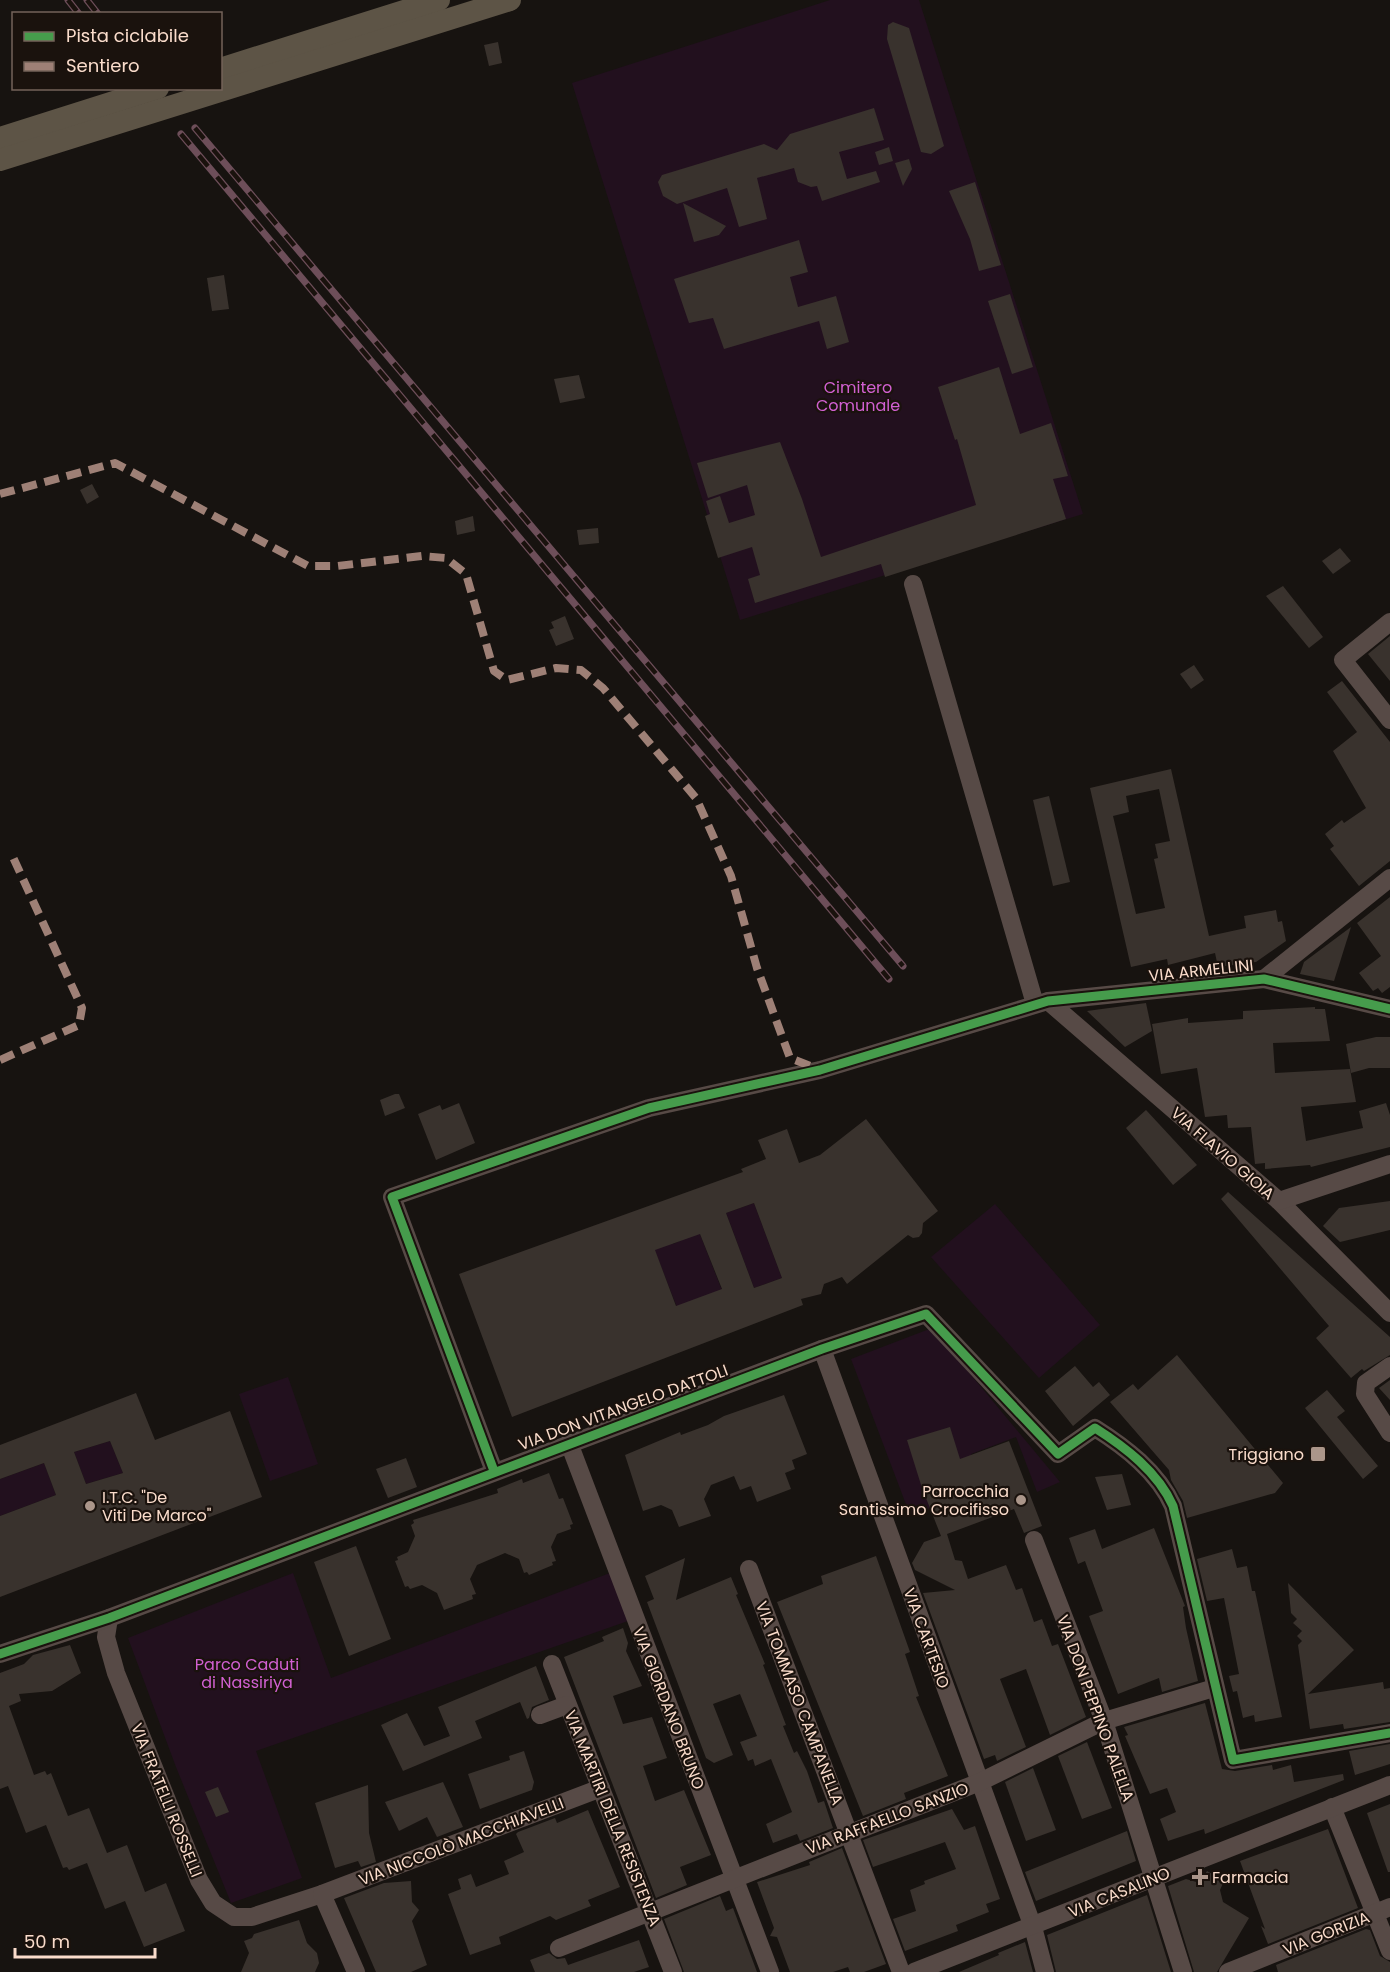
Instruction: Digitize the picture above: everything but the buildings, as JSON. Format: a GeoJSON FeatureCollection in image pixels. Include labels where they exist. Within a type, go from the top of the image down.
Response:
{"type":"FeatureCollection","features":[{"type":"Feature","properties":{"kind":"main road"},"geometry":{"type":"LineString","coordinates":[[222,68],[439,0]]}},
{"type":"Feature","properties":{"kind":"main road"},"geometry":{"type":"LineString","coordinates":[[0,160],[510,0]]}},
{"type":"Feature","properties":{"kind":"main road"},"geometry":{"type":"LineString","coordinates":[[0,138],[152,90]]}},
{"type":"Feature","properties":{"kind":"street"},"geometry":{"type":"LineString","coordinates":[[913,584],[1041,1003]]}},
{"type":"Feature","properties":{"kind":"street"},"geometry":{"type":"LineString","coordinates":[[1390,622],[1343,660],[1390,720]]}},
{"type":"Feature","properties":{"kind":"street"},"geometry":{"type":"LineString","coordinates":[[1264,979],[1390,878]]}},
{"type":"Feature","properties":{"kind":"street","name":"VIA ARMELLINI"},"geometry":{"type":"LineString","coordinates":[[494,1471],[392,1197],[649,1108],[811,1073],[1041,1003],[1264,979],[1390,1009]]}},
{"type":"Feature","properties":{"kind":"street","name":"VIA FLAVIO GIOIA"},"geometry":{"type":"LineString","coordinates":[[1041,1003],[1279,1201],[1390,1313]]}},
{"type":"Feature","properties":{"kind":"street"},"geometry":{"type":"LineString","coordinates":[[1279,1201],[1390,1164]]}},
{"type":"Feature","properties":{"kind":"street","name":"VIA DON VITANGELO DATTOLI"},"geometry":{"type":"LineString","coordinates":[[109,1618],[569,1443],[822,1349],[926,1314],[1058,1454],[1095,1428],[1147,1469],[1173,1506],[1214,1688]]}},
{"type":"Feature","properties":{"kind":"street","name":"VIA CARTESIO"},"geometry":{"type":"LineString","coordinates":[[822,1349],[1033,1927],[1045,1972]]}},
{"type":"Feature","properties":{"kind":"street"},"geometry":{"type":"LineString","coordinates":[[1390,1366],[1366,1383],[1365,1394],[1390,1433]]}},
{"type":"Feature","properties":{"kind":"street","name":"VIA GIORDANO BRUNO"},"geometry":{"type":"LineString","coordinates":[[569,1443],[770,1972]]}},
{"type":"Feature","properties":{"kind":"street","name":"VIA DON PEPPINO PALELLA"},"geometry":{"type":"LineString","coordinates":[[1034,1540],[1104,1721],[1155,1877],[1183,1972]]}},
{"type":"Feature","properties":{"kind":"street","name":"VIA TOMMASO CAMPANELLA"},"geometry":{"type":"LineString","coordinates":[[749,1569],[901,1972]]}},
{"type":"Feature","properties":{"kind":"street"},"geometry":{"type":"LineString","coordinates":[[0,1654],[109,1618]]}},
{"type":"Feature","properties":{"kind":"street","name":"VIA FRATELLI ROSSELLI"},"geometry":{"type":"LineString","coordinates":[[109,1618],[106,1637],[116,1673],[199,1880],[213,1903],[234,1917],[252,1917],[322,1894]]}},
{"type":"Feature","properties":{"kind":"street","name":"VIA MARTIRI DELLA RESISTENZA"},"geometry":{"type":"LineString","coordinates":[[552,1664],[673,1972]]}},
{"type":"Feature","properties":{"kind":"street"},"geometry":{"type":"LineString","coordinates":[[1214,1688],[1233,1760],[1390,1733]]}},
{"type":"Feature","properties":{"kind":"street","name":"VIA RAFFAELLO SANZIO"},"geometry":{"type":"LineString","coordinates":[[559,1948],[980,1782],[1104,1721],[1214,1688]]}},
{"type":"Feature","properties":{"kind":"street"},"geometry":{"type":"LineString","coordinates":[[540,1715],[567,1705]]}},
{"type":"Feature","properties":{"kind":"street","name":"VIA CASALINO"},"geometry":{"type":"LineString","coordinates":[[914,1972],[1390,1785]]}},
{"type":"Feature","properties":{"kind":"street","name":"VIA NICCOLÒ MACCHIAVELLI"},"geometry":{"type":"LineString","coordinates":[[322,1894],[601,1788]]}},
{"type":"Feature","properties":{"kind":"street"},"geometry":{"type":"LineString","coordinates":[[1332,1807],[1382,1910],[1390,1951]]}},
{"type":"Feature","properties":{"kind":"street"},"geometry":{"type":"LineString","coordinates":[[322,1894],[356,1972]]}},
{"type":"Feature","properties":{"kind":"street","name":"VIA GORIZIA"},"geometry":{"type":"LineString","coordinates":[[1228,1972],[1382,1910]]}},
{"type":"Feature","properties":{"kind":"green space","name":"Cimitero Comunale"},"geometry":{"type":"Polygon","coordinates":[[[830,0],[919,0],[1083,514],[740,620],[572,83],[830,0]]]}},
{"type":"Feature","properties":{"kind":"green space"},"geometry":{"type":"Polygon","coordinates":[[[754,1203],[782,1278],[754,1288],[726,1213],[754,1203]]]}},
{"type":"Feature","properties":{"kind":"green space"},"geometry":{"type":"Polygon","coordinates":[[[995,1204],[1100,1325],[1039,1378],[931,1257],[995,1204]]]}},
{"type":"Feature","properties":{"kind":"green space"},"geometry":{"type":"Polygon","coordinates":[[[696,1224],[725,1298],[680,1315],[651,1241],[670,1234],[673,1244],[682,1240],[696,1224]]]}},
{"type":"Feature","properties":{"kind":"green space"},"geometry":{"type":"Polygon","coordinates":[[[932,1328],[1060,1482],[1037,1492],[1016,1437],[971,1454],[984,1490],[910,1515],[851,1359],[932,1328]]]}},
{"type":"Feature","properties":{"kind":"green space"},"geometry":{"type":"Polygon","coordinates":[[[288,1377],[318,1464],[270,1481],[239,1394],[288,1377]]]}},
{"type":"Feature","properties":{"kind":"green space"},"geometry":{"type":"Polygon","coordinates":[[[110,1441],[123,1473],[86,1484],[74,1452],[110,1441]]]}},
{"type":"Feature","properties":{"kind":"green space"},"geometry":{"type":"Polygon","coordinates":[[[44,1463],[56,1495],[0,1516],[0,1479],[44,1463]]]}},
{"type":"Feature","properties":{"kind":"green space","name":"Parco Caduti di Nassiriya"},"geometry":{"type":"Polygon","coordinates":[[[293,1573],[331,1678],[610,1573],[628,1621],[256,1751],[302,1878],[231,1903],[176,1767],[128,1638],[293,1573]]]}},
{"type":"Feature","properties":{"kind":"railway"},"geometry":{"type":"LineString","coordinates":[[68,0],[77,12]]}},
{"type":"Feature","properties":{"kind":"railway"},"geometry":{"type":"LineString","coordinates":[[87,0],[96,12]]}},
{"type":"Feature","properties":{"kind":"railway"},"geometry":{"type":"LineString","coordinates":[[195,128],[903,966]]}},
{"type":"Feature","properties":{"kind":"railway"},"geometry":{"type":"LineString","coordinates":[[181,134],[889,979]]}},
{"type":"Feature","properties":{"kind":"marked path"},"geometry":{"type":"LineString","coordinates":[[0,494],[115,463],[308,566],[337,566],[422,556],[446,558],[466,574],[494,671],[507,680],[556,668],[581,670],[603,688],[696,798],[731,876],[757,968],[790,1058],[818,1069]]}},
{"type":"Feature","properties":{"kind":"marked path"},"geometry":{"type":"LineString","coordinates":[[0,1060],[79,1025],[82,1008],[12,855]]}},
{"type":"Feature","properties":{"kind":"cycle path"},"geometry":{"type":"LineString","coordinates":[[494,1471],[392,1197],[649,1108],[820,1070],[1048,1001],[1264,979],[1390,1009]]}},
{"type":"Feature","properties":{"kind":"cycle path"},"geometry":{"type":"LineString","coordinates":[[0,1654],[109,1618],[822,1349],[926,1314],[1058,1454],[1095,1428],[1140,1461],[1159,1482],[1173,1506],[1233,1760],[1390,1733]]}},
{"type":"Feature","properties":{"kind":"place","name":"Triggiano"},"geometry":{"type":"Point","coordinates":[1318,1454]}},
{"type":"Feature","properties":{"kind":"place","name":"Parrocchia Santissimo Crocifisso"},"geometry":{"type":"Point","coordinates":[1021,1500]}},
{"type":"Feature","properties":{"kind":"place","name":"I.T.C. \"De Viti De Marco\""},"geometry":{"type":"Point","coordinates":[90,1506]}},
{"type":"Feature","properties":{"kind":"place","name":"Farmacia"},"geometry":{"type":"Point","coordinates":[1200,1877]}}]}
